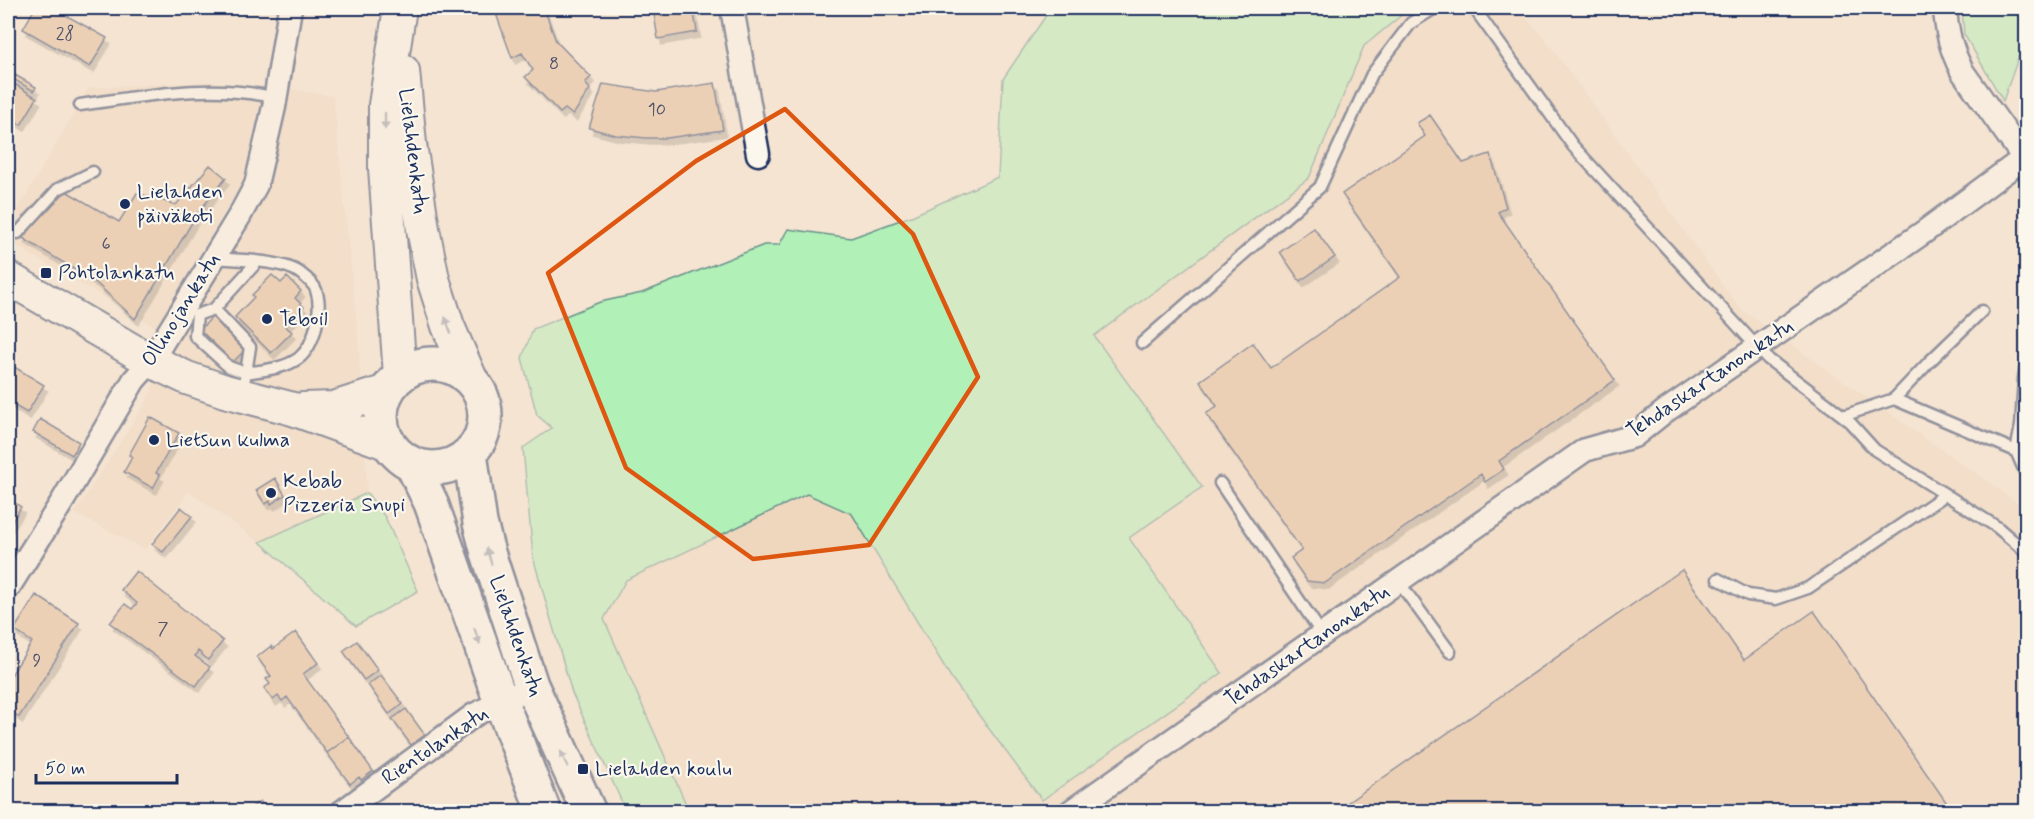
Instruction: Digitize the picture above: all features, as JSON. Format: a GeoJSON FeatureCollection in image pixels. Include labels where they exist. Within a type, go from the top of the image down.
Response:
{"type":"FeatureCollection","features":[{"type":"Feature","properties":{"kind":"main road","name":"Lielahdenkatu"},"geometry":{"type":"LineString","coordinates":[[399,15],[410,144],[423,229],[433,279],[448,326],[471,380]]}},
{"type":"Feature","properties":{"kind":"main road","name":"Lielahdenkatu"},"geometry":{"type":"LineString","coordinates":[[394,383],[385,168],[385,105],[399,15]]}},
{"type":"Feature","properties":{"kind":"main road"},"geometry":{"type":"LineString","coordinates":[[8,278],[151,361],[187,378],[243,384],[293,409],[401,454],[422,467],[441,468],[460,461],[470,453],[483,432],[485,413],[481,395],[471,380],[453,367],[442,364],[420,365],[394,383],[334,408],[293,409]]}},
{"type":"Feature","properties":{"kind":"main road"},"geometry":{"type":"LineString","coordinates":[[394,383],[381,408],[381,418],[385,436],[401,454]]}},
{"type":"Feature","properties":{"kind":"main road","name":"Lielahdenkatu"},"geometry":{"type":"LineString","coordinates":[[470,453],[478,513],[488,553],[531,685],[589,812]]}},
{"type":"Feature","properties":{"kind":"main road","name":"Lielahdenkatu"},"geometry":{"type":"LineString","coordinates":[[401,454],[432,503],[501,702],[544,812]]}},
{"type":"Feature","properties":{"kind":"street","name":"Ollinojankatu"},"geometry":{"type":"LineString","coordinates":[[8,588],[134,380],[190,311],[214,258],[256,185],[276,98],[290,8]]}},
{"type":"Feature","properties":{"kind":"street"},"geometry":{"type":"LineString","coordinates":[[732,8],[758,154]]}},
{"type":"Feature","properties":{"kind":"street","name":"Tehdaskartanonkatu"},"geometry":{"type":"LineString","coordinates":[[1070,812],[1585,450],[1634,436],[1664,412],[1924,232],[2025,159],[1962,71],[1954,56],[1948,39],[1945,8]]}},
{"type":"Feature","properties":{"kind":"street","name":"Rientolankatu"},"geometry":{"type":"LineString","coordinates":[[342,812],[474,715],[531,685]]}},
{"type":"Feature","properties":{"kind":"lane"},"geometry":{"type":"LineString","coordinates":[[1142,343],[1320,187],[1372,74],[1410,23],[1435,8]]}},
{"type":"Feature","properties":{"kind":"lane"},"geometry":{"type":"LineString","coordinates":[[1474,8],[1574,146],[1768,359],[1843,416],[1875,450],[1997,527],[2026,552]]}},
{"type":"Feature","properties":{"kind":"lane"},"geometry":{"type":"LineString","coordinates":[[80,105],[181,92],[230,90],[276,98]]}},
{"type":"Feature","properties":{"kind":"lane"},"geometry":{"type":"LineString","coordinates":[[18,233],[58,189],[93,172]]}},
{"type":"Feature","properties":{"kind":"lane"},"geometry":{"type":"LineString","coordinates":[[214,258],[275,263],[299,272],[315,289],[319,318],[314,335],[300,357],[243,384]]}},
{"type":"Feature","properties":{"kind":"lane"},"geometry":{"type":"LineString","coordinates":[[243,384],[230,367],[195,336],[190,311],[214,309],[257,262]]}},
{"type":"Feature","properties":{"kind":"lane"},"geometry":{"type":"LineString","coordinates":[[214,309],[250,347],[243,384]]}},
{"type":"Feature","properties":{"kind":"lane"},"geometry":{"type":"LineString","coordinates":[[1843,416],[1894,399],[1982,311]]}},
{"type":"Feature","properties":{"kind":"lane"},"geometry":{"type":"LineString","coordinates":[[2026,365],[2021,426],[2016,451],[2026,474]]}},
{"type":"Feature","properties":{"kind":"lane"},"geometry":{"type":"LineString","coordinates":[[1894,399],[2016,451]]}},
{"type":"Feature","properties":{"kind":"lane"},"geometry":{"type":"LineString","coordinates":[[1220,483],[1322,634]]}},
{"type":"Feature","properties":{"kind":"lane"},"geometry":{"type":"LineString","coordinates":[[1718,579],[1748,595],[1776,599],[1808,588],[1945,495]]}},
{"type":"Feature","properties":{"kind":"lane"},"geometry":{"type":"LineString","coordinates":[[1398,581],[1450,652]]}},
{"type":"Feature","properties":{"kind":"highlighted area"},"geometry":{"type":"Polygon","coordinates":[[[785,109],[913,234],[978,377],[869,545],[753,559],[626,468],[548,273],[696,161],[785,109]]]}},
{"type":"Feature","properties":{"kind":"shaded area"},"geometry":{"type":"Polygon","coordinates":[[[1410,8],[1516,8],[1543,36],[1740,309],[2026,509],[2026,811],[995,812],[990,805],[974,812],[689,811],[603,619],[626,580],[808,494],[852,513],[952,679],[1042,799],[1222,673],[1128,538],[1202,487],[1094,336],[1309,178],[1364,46],[1410,8]]]}},
{"type":"Feature","properties":{"kind":"shaded area","name":"Lielahden päiväkoti"},"geometry":{"type":"Polygon","coordinates":[[[211,82],[264,87],[243,181],[156,327],[8,241],[8,227],[89,88],[211,82]]]}},
{"type":"Feature","properties":{"kind":"shaded area"},"geometry":{"type":"Polygon","coordinates":[[[283,88],[333,96],[358,339],[367,492],[260,542],[189,491],[145,549],[75,513],[147,401],[174,333],[242,219],[283,88]]]}},
{"type":"Feature","properties":{"kind":"green space"},"geometry":{"type":"Polygon","coordinates":[[[1051,8],[1410,8],[1364,46],[1309,178],[1094,336],[1202,487],[1129,538],[1222,673],[1042,800],[952,679],[852,514],[807,494],[626,580],[604,619],[689,811],[626,811],[572,693],[533,557],[523,448],[552,428],[537,415],[522,358],[533,329],[600,302],[642,293],[764,245],[779,245],[788,229],[851,238],[914,215],[998,177],[1003,79],[1051,8]]]}},
{"type":"Feature","properties":{"kind":"green space"},"geometry":{"type":"Polygon","coordinates":[[[1962,8],[2026,8],[2026,35],[2003,101],[1964,34],[1962,8]]]}},
{"type":"Feature","properties":{"kind":"green space"},"geometry":{"type":"Polygon","coordinates":[[[367,493],[385,517],[418,591],[356,626],[260,542],[367,493]]]}},
{"type":"Feature","properties":{"kind":"building"},"geometry":{"type":"Polygon","coordinates":[[[35,8],[53,8],[107,38],[90,67],[23,29],[35,8]]]}},
{"type":"Feature","properties":{"kind":"building"},"geometry":{"type":"Polygon","coordinates":[[[494,8],[544,8],[556,41],[591,77],[585,83],[590,89],[573,115],[565,109],[560,113],[525,77],[533,70],[522,53],[512,58],[494,8]]]}},
{"type":"Feature","properties":{"kind":"building"},"geometry":{"type":"Polygon","coordinates":[[[653,8],[693,8],[697,32],[658,39],[653,8]]]}},
{"type":"Feature","properties":{"kind":"building"},"geometry":{"type":"Polygon","coordinates":[[[15,75],[36,87],[34,91],[13,79],[15,75]]]}},
{"type":"Feature","properties":{"kind":"building"},"geometry":{"type":"Polygon","coordinates":[[[8,80],[37,98],[21,125],[8,117],[8,80]]]}},
{"type":"Feature","properties":{"kind":"building"},"geometry":{"type":"Polygon","coordinates":[[[715,83],[723,130],[667,138],[646,138],[616,135],[589,128],[603,84],[656,92],[715,83]]]}},
{"type":"Feature","properties":{"kind":"building"},"geometry":{"type":"Polygon","coordinates":[[[1430,115],[1463,163],[1490,154],[1506,207],[1498,212],[1615,380],[1499,461],[1504,469],[1485,482],[1481,474],[1325,583],[1307,581],[1291,558],[1302,550],[1206,414],[1217,406],[1200,381],[1253,343],[1271,368],[1400,277],[1342,194],[1425,136],[1417,123],[1430,115]]]}},
{"type":"Feature","properties":{"kind":"building"},"geometry":{"type":"Polygon","coordinates":[[[210,165],[226,178],[197,214],[135,319],[94,281],[21,237],[66,191],[119,222],[137,193],[176,205],[210,165]]]}},
{"type":"Feature","properties":{"kind":"building"},"geometry":{"type":"Polygon","coordinates":[[[1314,228],[1335,257],[1300,281],[1280,252],[1314,228]]]}},
{"type":"Feature","properties":{"kind":"building"},"geometry":{"type":"Polygon","coordinates":[[[272,275],[281,283],[287,277],[301,291],[295,298],[304,307],[285,326],[292,332],[271,353],[235,317],[272,275]]]}},
{"type":"Feature","properties":{"kind":"building"},"geometry":{"type":"Polygon","coordinates":[[[213,316],[246,349],[233,362],[200,330],[213,316]]]}},
{"type":"Feature","properties":{"kind":"building"},"geometry":{"type":"Polygon","coordinates":[[[9,359],[11,365],[44,385],[27,413],[8,402],[9,359]]]}},
{"type":"Feature","properties":{"kind":"building"},"geometry":{"type":"Polygon","coordinates":[[[150,417],[179,433],[156,473],[160,475],[153,488],[124,472],[132,457],[129,455],[150,417]]]}},
{"type":"Feature","properties":{"kind":"building"},"geometry":{"type":"Polygon","coordinates":[[[40,419],[79,442],[72,455],[33,432],[40,419]]]}},
{"type":"Feature","properties":{"kind":"building","name":"Kebab Pizzeria Snupi"},"geometry":{"type":"Polygon","coordinates":[[[275,478],[285,495],[271,504],[270,501],[265,504],[256,490],[275,478]]]}},
{"type":"Feature","properties":{"kind":"building"},"geometry":{"type":"Polygon","coordinates":[[[8,498],[21,507],[8,528],[8,498]]]}},
{"type":"Feature","properties":{"kind":"building"},"geometry":{"type":"Polygon","coordinates":[[[181,507],[192,516],[163,552],[152,544],[181,507]]]}},
{"type":"Feature","properties":{"kind":"building"},"geometry":{"type":"Polygon","coordinates":[[[1682,570],[1744,660],[1814,611],[1953,812],[1334,812],[1682,570]]]}},
{"type":"Feature","properties":{"kind":"building"},"geometry":{"type":"Polygon","coordinates":[[[136,571],[223,641],[208,660],[198,651],[195,656],[210,667],[196,686],[110,623],[125,604],[132,609],[137,603],[121,590],[136,571]]]}},
{"type":"Feature","properties":{"kind":"building"},"geometry":{"type":"Polygon","coordinates":[[[36,595],[79,623],[19,717],[8,709],[8,680],[32,642],[14,630],[36,595]]]}},
{"type":"Feature","properties":{"kind":"building"},"geometry":{"type":"Polygon","coordinates":[[[296,632],[318,663],[303,674],[349,737],[327,753],[287,697],[282,701],[278,696],[273,700],[264,688],[270,684],[266,679],[271,676],[257,657],[271,646],[273,649],[296,632]]]}},
{"type":"Feature","properties":{"kind":"building"},"geometry":{"type":"Polygon","coordinates":[[[357,641],[378,670],[364,680],[343,651],[357,641]]]}},
{"type":"Feature","properties":{"kind":"building"},"geometry":{"type":"Polygon","coordinates":[[[381,675],[403,704],[389,714],[368,685],[381,675]]]}},
{"type":"Feature","properties":{"kind":"building"},"geometry":{"type":"Polygon","coordinates":[[[406,709],[425,735],[411,745],[392,719],[406,709]]]}},
{"type":"Feature","properties":{"kind":"building"},"geometry":{"type":"Polygon","coordinates":[[[349,737],[373,771],[361,780],[359,777],[350,784],[327,753],[349,737]]]}},
{"type":"Feature","properties":{"kind":"building"},"geometry":{"type":"Polygon","coordinates":[[[260,801],[268,812],[245,812],[260,801]]]}},
{"type":"Feature","properties":{"kind":"place","name":"Lielahden päiväkoti"},"geometry":{"type":"Point","coordinates":[125,204]}},
{"type":"Feature","properties":{"kind":"place","name":"Pohtolankatu"},"geometry":{"type":"Point","coordinates":[46,273]}},
{"type":"Feature","properties":{"kind":"place","name":"Teboil"},"geometry":{"type":"Point","coordinates":[267,319]}},
{"type":"Feature","properties":{"kind":"place","name":"Lietsun kulma"},"geometry":{"type":"Point","coordinates":[154,440]}},
{"type":"Feature","properties":{"kind":"place","name":"Kebab Pizzeria Snupi"},"geometry":{"type":"Point","coordinates":[271,493]}},
{"type":"Feature","properties":{"kind":"place","name":"Lielahden koulu"},"geometry":{"type":"Point","coordinates":[583,769]}}]}
